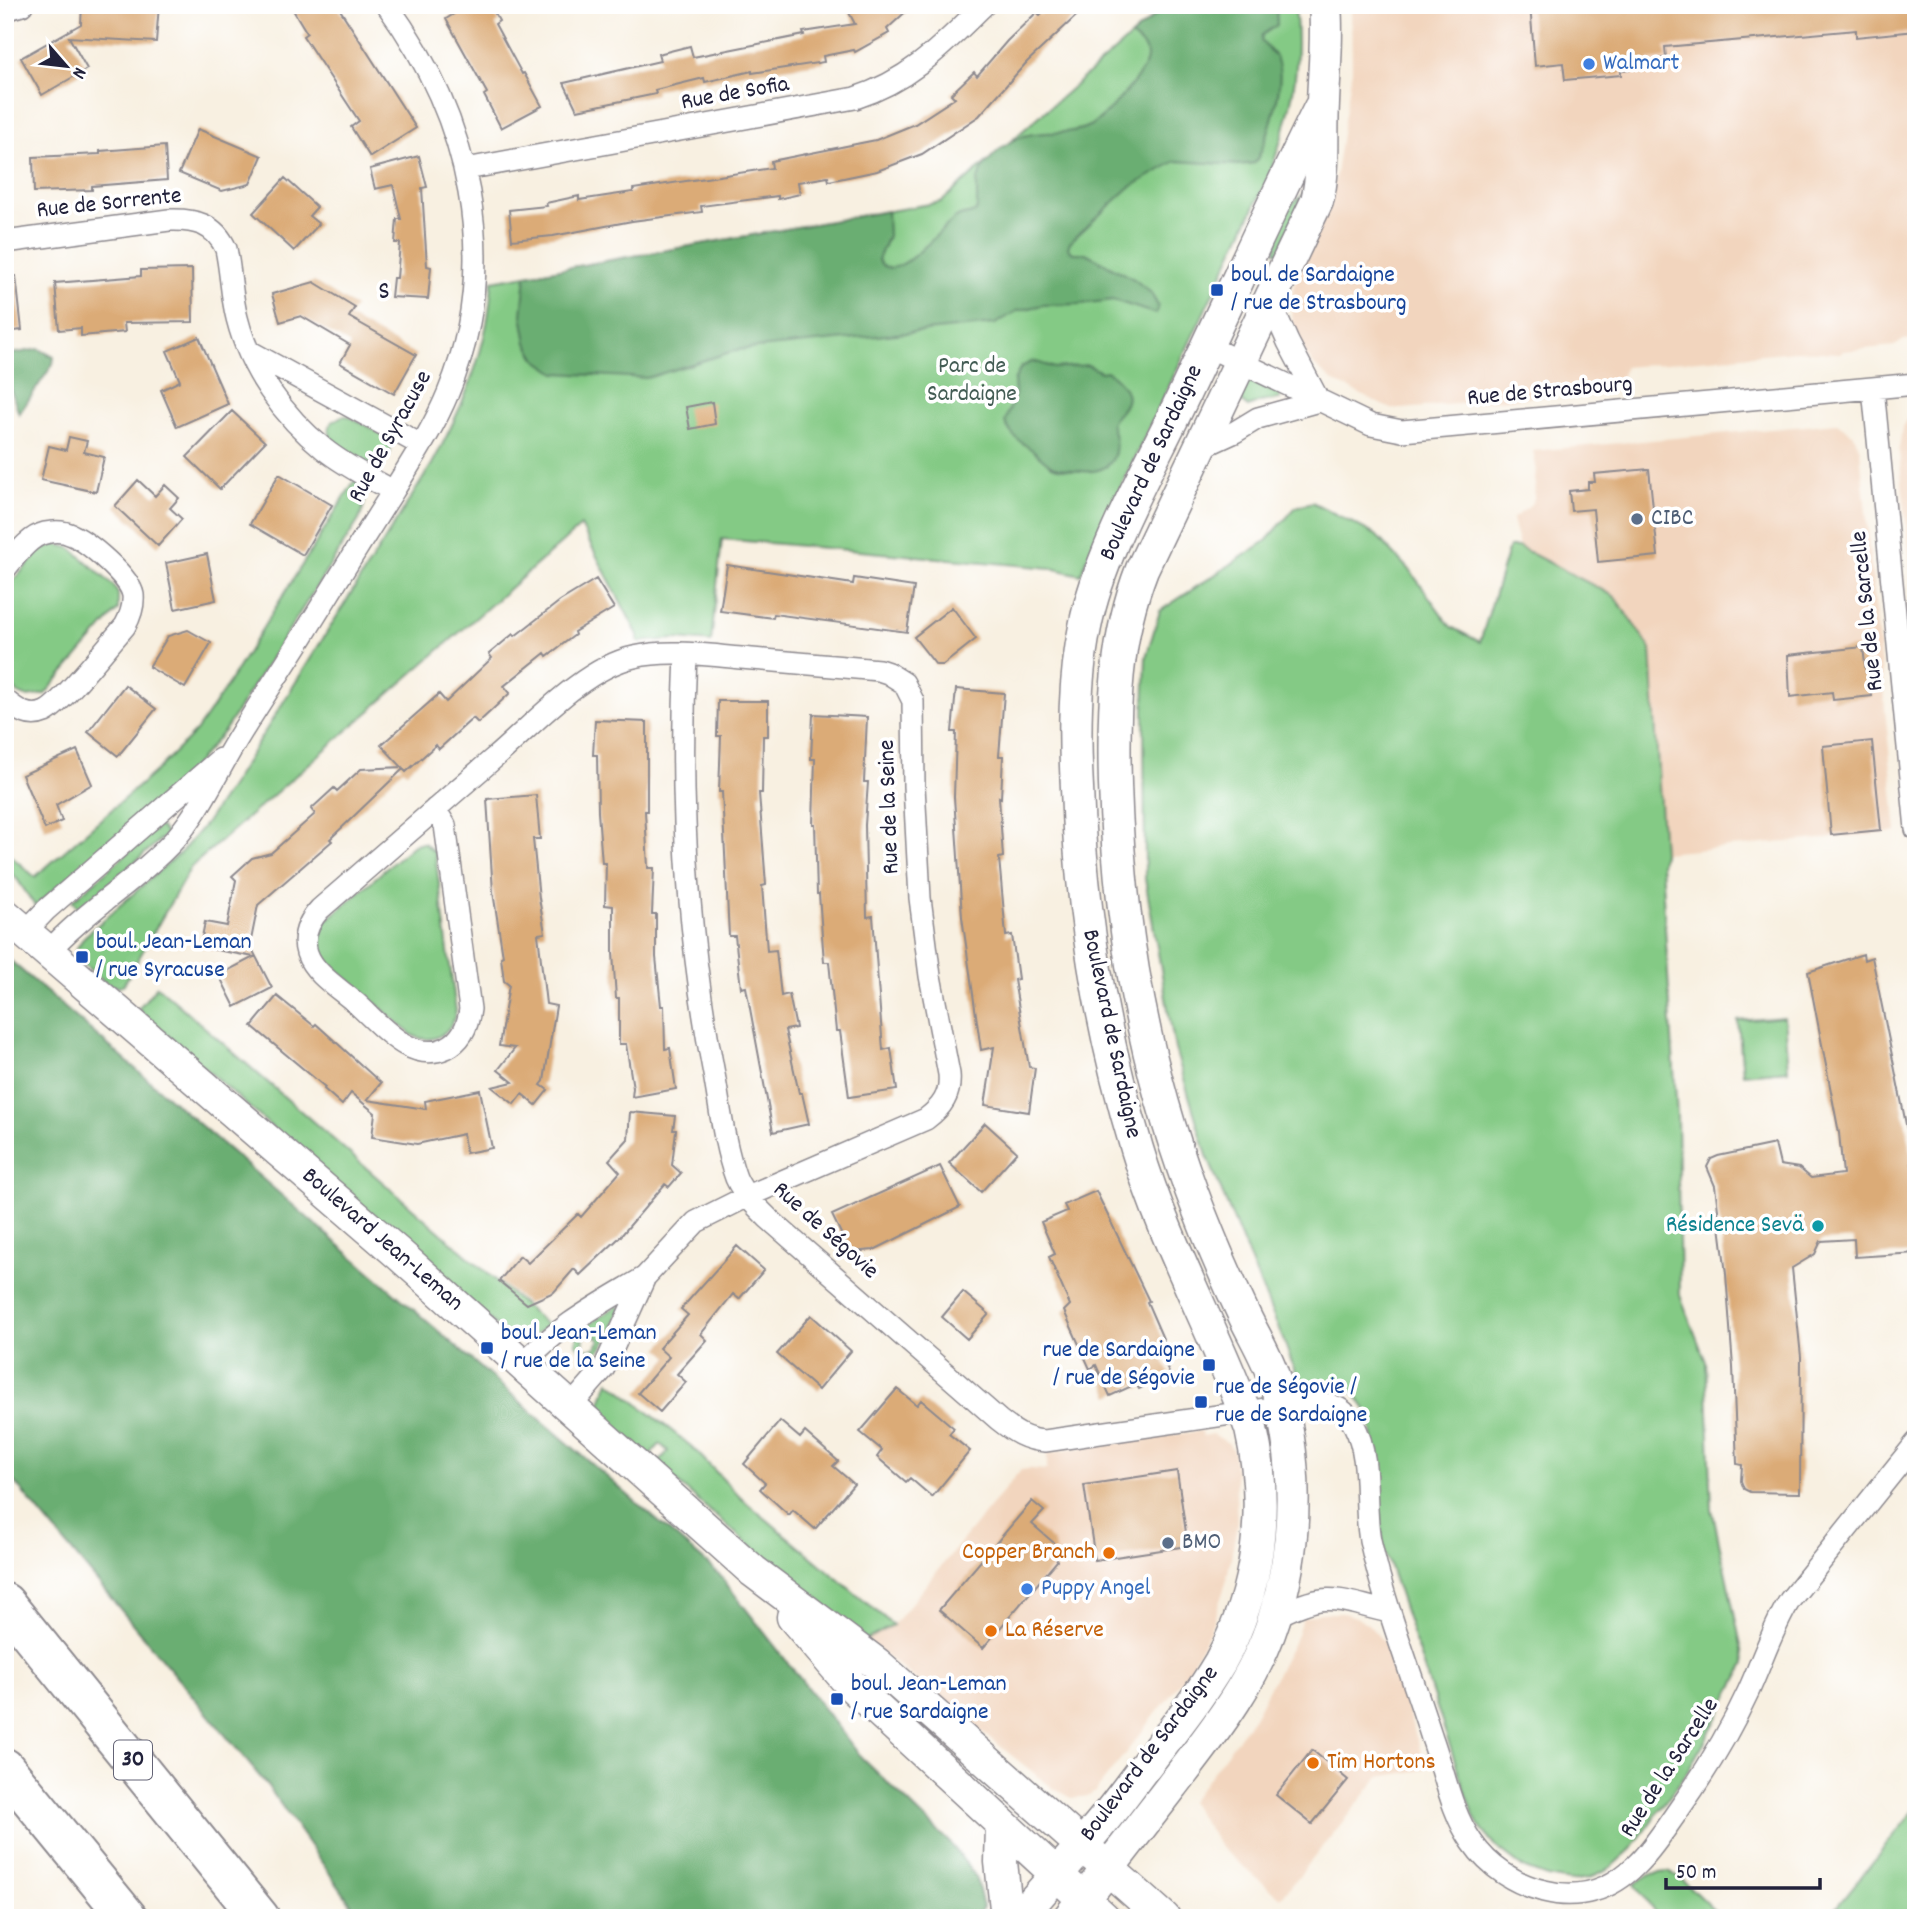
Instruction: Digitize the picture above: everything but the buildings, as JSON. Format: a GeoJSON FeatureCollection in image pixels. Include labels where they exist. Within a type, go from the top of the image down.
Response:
{"type":"FeatureCollection","features":[{"type":"Feature","properties":{"kind":"highway","name":"30"},"geometry":{"type":"LineString","coordinates":[[5,1603],[260,1918]]}},
{"type":"Feature","properties":{"kind":"highway"},"geometry":{"type":"LineString","coordinates":[[5,1768],[128,1918]]}},
{"type":"Feature","properties":{"kind":"street"},"geometry":{"type":"LineString","coordinates":[[5,10],[22,5]]}},
{"type":"Feature","properties":{"kind":"street","name":"Rue de Sofia"},"geometry":{"type":"LineString","coordinates":[[466,169],[855,98],[887,86],[915,69],[984,5]]}},
{"type":"Feature","properties":{"kind":"street","name":"Boulevard de Sardaigne"},"geometry":{"type":"LineString","coordinates":[[1086,1912],[1108,1869],[1234,1703],[1259,1658],[1275,1616],[1289,1555],[1293,1497],[1289,1444],[1282,1406],[1273,1376],[1203,1221],[1170,1127],[1137,994],[1118,854],[1115,711],[1125,626],[1142,569],[1317,201],[1323,168],[1323,103],[1327,60],[1325,5]]}},
{"type":"Feature","properties":{"kind":"street","name":"Rue de Syracuse"},"geometry":{"type":"LineString","coordinates":[[26,933],[68,932],[177,836],[208,791],[232,748],[393,491],[447,395],[467,326],[475,257],[473,218],[466,169],[452,125],[435,85],[394,7]]}},
{"type":"Feature","properties":{"kind":"street","name":"Boulevard de Sardaigne"},"geometry":{"type":"LineString","coordinates":[[1019,1918],[1082,1845],[1197,1698],[1222,1659],[1241,1613],[1255,1564],[1260,1503],[1256,1448],[1245,1411],[1167,1233],[1142,1164],[1121,1095],[1101,1008],[1081,875],[1076,718],[1079,666],[1088,610],[1108,555],[1323,103]]}},
{"type":"Feature","properties":{"kind":"street","name":"Rue de Sorrente"},"geometry":{"type":"LineString","coordinates":[[5,242],[169,220],[190,220],[206,225],[222,240],[226,249],[237,320],[249,351],[272,394],[296,425],[338,459],[393,491]]}},
{"type":"Feature","properties":{"kind":"street"},"geometry":{"type":"LineString","coordinates":[[1198,449],[1258,418],[1319,401],[1288,342],[1270,300]]}},
{"type":"Feature","properties":{"kind":"street","name":"Rue de Strasbourg"},"geometry":{"type":"LineString","coordinates":[[1207,346],[1380,428],[1423,430],[1916,384]]}},
{"type":"Feature","properties":{"kind":"street"},"geometry":{"type":"LineString","coordinates":[[249,351],[421,445]]}},
{"type":"Feature","properties":{"kind":"street","name":"Rue de la Sarcelle"},"geometry":{"type":"LineString","coordinates":[[1873,388],[1916,829]]}},
{"type":"Feature","properties":{"kind":"street"},"geometry":{"type":"LineString","coordinates":[[5,569],[35,537],[44,533],[63,532],[82,541],[118,572],[130,586],[133,595],[130,617],[125,626],[51,709],[30,715],[15,709],[5,700]]}},
{"type":"Feature","properties":{"kind":"street","name":"Rue de Ségovie"},"geometry":{"type":"LineString","coordinates":[[686,654],[685,820],[696,964],[707,1037],[736,1178],[748,1196],[779,1228],[999,1420],[1021,1436],[1045,1441],[1282,1406]]}},
{"type":"Feature","properties":{"kind":"street","name":"Rue de la Seine"},"geometry":{"type":"LineString","coordinates":[[435,809],[445,825],[470,1009],[465,1029],[459,1038],[442,1049],[423,1052],[402,1044],[318,970],[309,958],[306,943],[308,925],[320,909],[435,809],[568,694],[593,675],[638,656],[686,654],[879,670],[904,683],[914,710],[914,786],[920,898],[930,975],[950,1085],[947,1096],[926,1119],[748,1196],[696,1222],[645,1278],[555,1334],[523,1364]]}},
{"type":"Feature","properties":{"kind":"street","name":"Rue de Syracuse"},"geometry":{"type":"LineString","coordinates":[[26,933],[55,903],[232,748]]}},
{"type":"Feature","properties":{"kind":"street","name":"Boulevard Jean-Leman"},"geometry":{"type":"LineString","coordinates":[[26,933],[389,1246],[753,1571],[877,1664],[1164,1918]]}},
{"type":"Feature","properties":{"kind":"street","name":"Rue de la Seine"},"geometry":{"type":"LineString","coordinates":[[570,1407],[604,1367],[645,1278]]}},
{"type":"Feature","properties":{"kind":"street","name":"Rue de la Sarcelle"},"geometry":{"type":"LineString","coordinates":[[1282,1406],[1326,1403],[1342,1411],[1355,1426],[1363,1455],[1370,1539],[1390,1612],[1454,1802],[1470,1840],[1493,1866],[1532,1888],[1553,1894],[1572,1895],[1604,1889],[1637,1864],[1708,1767],[1739,1712],[1780,1617],[1790,1601],[1916,1443]]}},
{"type":"Feature","properties":{"kind":"street","name":"Boulevard Jean-Leman"},"geometry":{"type":"LineString","coordinates":[[753,1571],[852,1686],[1057,1874],[1086,1912]]}},
{"type":"Feature","properties":{"kind":"street"},"geometry":{"type":"LineString","coordinates":[[1275,1616],[1300,1604],[1325,1598],[1349,1600],[1390,1612]]}},
{"type":"Feature","properties":{"kind":"street"},"geometry":{"type":"LineString","coordinates":[[1002,1825],[1001,1862],[1007,1918]]}},
{"type":"Feature","properties":{"kind":"shaded area"},"geometry":{"type":"Polygon","coordinates":[[[1351,5],[1916,5],[1916,339],[1904,340],[1895,346],[1840,353],[1795,351],[1625,367],[1620,381],[1606,390],[1402,409],[1382,405],[1333,381],[1314,365],[1305,352],[1293,326],[1291,300],[1294,285],[1335,180],[1352,70],[1351,5]]]}},
{"type":"Feature","properties":{"kind":"shaded area"},"geometry":{"type":"Polygon","coordinates":[[[1916,414],[1916,627],[1899,450],[1902,427],[1907,419],[1916,414]]]}},
{"type":"Feature","properties":{"kind":"shaded area"},"geometry":{"type":"Polygon","coordinates":[[[1837,423],[1854,435],[1860,450],[1897,832],[1663,853],[1651,649],[1614,596],[1519,547],[1512,519],[1529,507],[1534,499],[1536,466],[1533,451],[1837,423]]]}},
{"type":"Feature","properties":{"kind":"shaded area"},"geometry":{"type":"Polygon","coordinates":[[[1201,1431],[1203,1436],[1213,1434],[1228,1443],[1235,1460],[1237,1526],[1226,1583],[1210,1630],[1184,1678],[1095,1792],[1089,1796],[1072,1798],[1054,1789],[866,1640],[893,1625],[1021,1470],[1047,1470],[1047,1453],[1201,1431]]]}},
{"type":"Feature","properties":{"kind":"shaded area"},"geometry":{"type":"Polygon","coordinates":[[[1321,1613],[1343,1613],[1356,1617],[1369,1625],[1385,1644],[1427,1769],[1379,1777],[1281,1898],[1222,1849],[1190,1802],[1254,1717],[1296,1637],[1302,1619],[1321,1613]]]}},
{"type":"Feature","properties":{"kind":"green space","name":"Parc de Sardaigne"},"geometry":{"type":"Polygon","coordinates":[[[1167,5],[1295,5],[1297,51],[1293,92],[1269,176],[1081,575],[1051,568],[722,539],[711,642],[676,639],[638,642],[638,635],[581,526],[191,867],[124,984],[119,987],[107,984],[79,960],[77,948],[84,937],[183,850],[205,824],[432,464],[464,398],[480,353],[492,281],[941,202],[1167,5]]]}},
{"type":"Feature","properties":{"kind":"green space"},"geometry":{"type":"Polygon","coordinates":[[[1167,5],[1276,5],[1277,25],[1262,35],[1261,41],[1276,58],[1279,80],[1270,126],[1255,163],[1239,165],[1176,161],[1129,188],[1070,242],[1068,248],[1073,253],[1086,253],[1134,279],[1151,293],[1158,306],[1156,314],[1113,300],[1043,305],[1017,311],[995,324],[737,350],[647,378],[556,373],[537,360],[527,343],[522,315],[526,275],[887,211],[888,236],[878,260],[886,267],[895,267],[906,262],[956,218],[976,211],[980,173],[1005,145],[1019,137],[1079,130],[1096,122],[1114,105],[1140,73],[1147,57],[1144,48],[1131,36],[1167,5]]]}},
{"type":"Feature","properties":{"kind":"green space"},"geometry":{"type":"Polygon","coordinates":[[[1303,195],[1279,253],[1275,251],[1282,220],[1289,207],[1303,195]]]}},
{"type":"Feature","properties":{"kind":"green space"},"geometry":{"type":"Polygon","coordinates":[[[39,349],[54,357],[53,364],[19,414],[10,388],[5,393],[5,355],[39,349]]]}},
{"type":"Feature","properties":{"kind":"green space"},"geometry":{"type":"Polygon","coordinates":[[[1033,361],[1055,368],[1088,365],[1101,372],[1107,371],[1122,385],[1127,399],[1111,423],[1114,455],[1105,467],[1086,471],[1054,467],[1011,432],[1005,422],[1015,394],[1014,381],[1021,367],[1033,361]]]}},
{"type":"Feature","properties":{"kind":"green space"},"geometry":{"type":"Polygon","coordinates":[[[1251,381],[1280,394],[1280,399],[1248,407],[1236,397],[1246,382],[1251,381]]]}},
{"type":"Feature","properties":{"kind":"green space"},"geometry":{"type":"Polygon","coordinates":[[[342,416],[348,416],[374,430],[388,441],[391,448],[389,456],[381,464],[363,462],[331,443],[329,428],[332,422],[342,416]]]}},
{"type":"Feature","properties":{"kind":"green space"},"geometry":{"type":"Polygon","coordinates":[[[355,480],[363,490],[365,498],[359,520],[225,730],[194,766],[152,807],[35,906],[17,879],[5,869],[5,851],[35,877],[159,768],[196,731],[355,480]]]}},
{"type":"Feature","properties":{"kind":"green space"},"geometry":{"type":"Polygon","coordinates":[[[1312,502],[1376,535],[1411,572],[1451,627],[1480,642],[1509,547],[1519,547],[1614,596],[1651,649],[1677,1116],[1680,1295],[1706,1362],[1712,1509],[1745,1664],[1685,1775],[1631,1849],[1611,1867],[1590,1878],[1570,1881],[1525,1869],[1496,1847],[1479,1826],[1383,1546],[1375,1449],[1369,1414],[1356,1395],[1344,1386],[1333,1383],[1300,1385],[1207,1156],[1175,1049],[1145,879],[1146,657],[1160,611],[1266,541],[1296,507],[1312,502]]]}},
{"type":"Feature","properties":{"kind":"green space"},"geometry":{"type":"Polygon","coordinates":[[[55,544],[71,548],[114,586],[118,594],[118,610],[45,694],[28,697],[18,693],[6,681],[9,677],[5,674],[5,590],[40,551],[55,544]]]}},
{"type":"Feature","properties":{"kind":"green space"},"geometry":{"type":"Polygon","coordinates":[[[159,826],[167,834],[80,910],[72,901],[159,826]]]}},
{"type":"Feature","properties":{"kind":"green space"},"geometry":{"type":"Polygon","coordinates":[[[418,843],[424,843],[435,853],[456,1011],[446,1031],[427,1039],[412,1035],[328,962],[319,946],[320,930],[327,920],[418,843]]]}},
{"type":"Feature","properties":{"kind":"green space"},"geometry":{"type":"Polygon","coordinates":[[[5,956],[718,1573],[862,1758],[951,1844],[976,1877],[983,1907],[976,1918],[361,1918],[267,1785],[5,1471],[5,956]]]}},
{"type":"Feature","properties":{"kind":"green space"},"geometry":{"type":"Polygon","coordinates":[[[157,986],[548,1326],[528,1338],[510,1338],[138,1009],[157,986]]]}},
{"type":"Feature","properties":{"kind":"green space"},"geometry":{"type":"Polygon","coordinates":[[[1784,1017],[1788,1070],[1743,1074],[1738,1021],[1784,1017]]]}},
{"type":"Feature","properties":{"kind":"green space"},"geometry":{"type":"Polygon","coordinates":[[[618,1305],[621,1309],[609,1336],[598,1351],[592,1354],[584,1352],[576,1344],[579,1331],[618,1305]],[[591,1331],[584,1335],[583,1346],[586,1349],[595,1348],[600,1340],[591,1331]]]}},
{"type":"Feature","properties":{"kind":"green space"},"geometry":{"type":"Polygon","coordinates":[[[609,1381],[692,1447],[741,1498],[893,1625],[866,1640],[755,1550],[657,1465],[668,1451],[660,1444],[649,1457],[600,1414],[599,1407],[609,1381]]]}},
{"type":"Feature","properties":{"kind":"green space"},"geometry":{"type":"Polygon","coordinates":[[[1916,1808],[1916,1918],[1828,1918],[1916,1808]]]}},
{"type":"Feature","properties":{"kind":"green space"},"geometry":{"type":"Polygon","coordinates":[[[1668,1872],[1679,1877],[1722,1918],[1659,1918],[1635,1884],[1650,1874],[1668,1872]]]}},
{"type":"Feature","properties":{"kind":"place","name":"Walmart"},"geometry":{"type":"Point","coordinates":[1589,64]}},
{"type":"Feature","properties":{"kind":"place","name":"boul. de Sardaigne / rue de Strasbourg"},"geometry":{"type":"Point","coordinates":[1217,290]}},
{"type":"Feature","properties":{"kind":"place","name":"CIBC"},"geometry":{"type":"Point","coordinates":[1637,519]}},
{"type":"Feature","properties":{"kind":"place","name":"boul. Jean-Leman / rue Syracuse"},"geometry":{"type":"Point","coordinates":[82,957]}},
{"type":"Feature","properties":{"kind":"place","name":"Résidence Sevä"},"geometry":{"type":"Point","coordinates":[1818,1226]}},
{"type":"Feature","properties":{"kind":"place","name":"boul. Jean-Leman / rue de la Seine"},"geometry":{"type":"Point","coordinates":[487,1348]}},
{"type":"Feature","properties":{"kind":"place","name":"rue de Sardaigne / rue de Ségovie"},"geometry":{"type":"Point","coordinates":[1209,1365]}},
{"type":"Feature","properties":{"kind":"place","name":"rue de Ségovie / rue de Sardaigne"},"geometry":{"type":"Point","coordinates":[1201,1402]}},
{"type":"Feature","properties":{"kind":"place","name":"BMO"},"geometry":{"type":"Point","coordinates":[1168,1543]}},
{"type":"Feature","properties":{"kind":"place","name":"Copper Branch"},"geometry":{"type":"Point","coordinates":[1109,1553]}},
{"type":"Feature","properties":{"kind":"place","name":"Puppy Angel"},"geometry":{"type":"Point","coordinates":[1027,1589]}},
{"type":"Feature","properties":{"kind":"place","name":"La Réserve"},"geometry":{"type":"Point","coordinates":[991,1631]}},
{"type":"Feature","properties":{"kind":"place","name":"boul. Jean-Leman / rue Sardaigne"},"geometry":{"type":"Point","coordinates":[837,1699]}},
{"type":"Feature","properties":{"kind":"place","name":"Tim Hortons"},"geometry":{"type":"Point","coordinates":[1313,1763]}},
{"type":"Feature","properties":{"kind":"district","name":"S"},"geometry":{"type":"Point","coordinates":[385,292]}}]}
